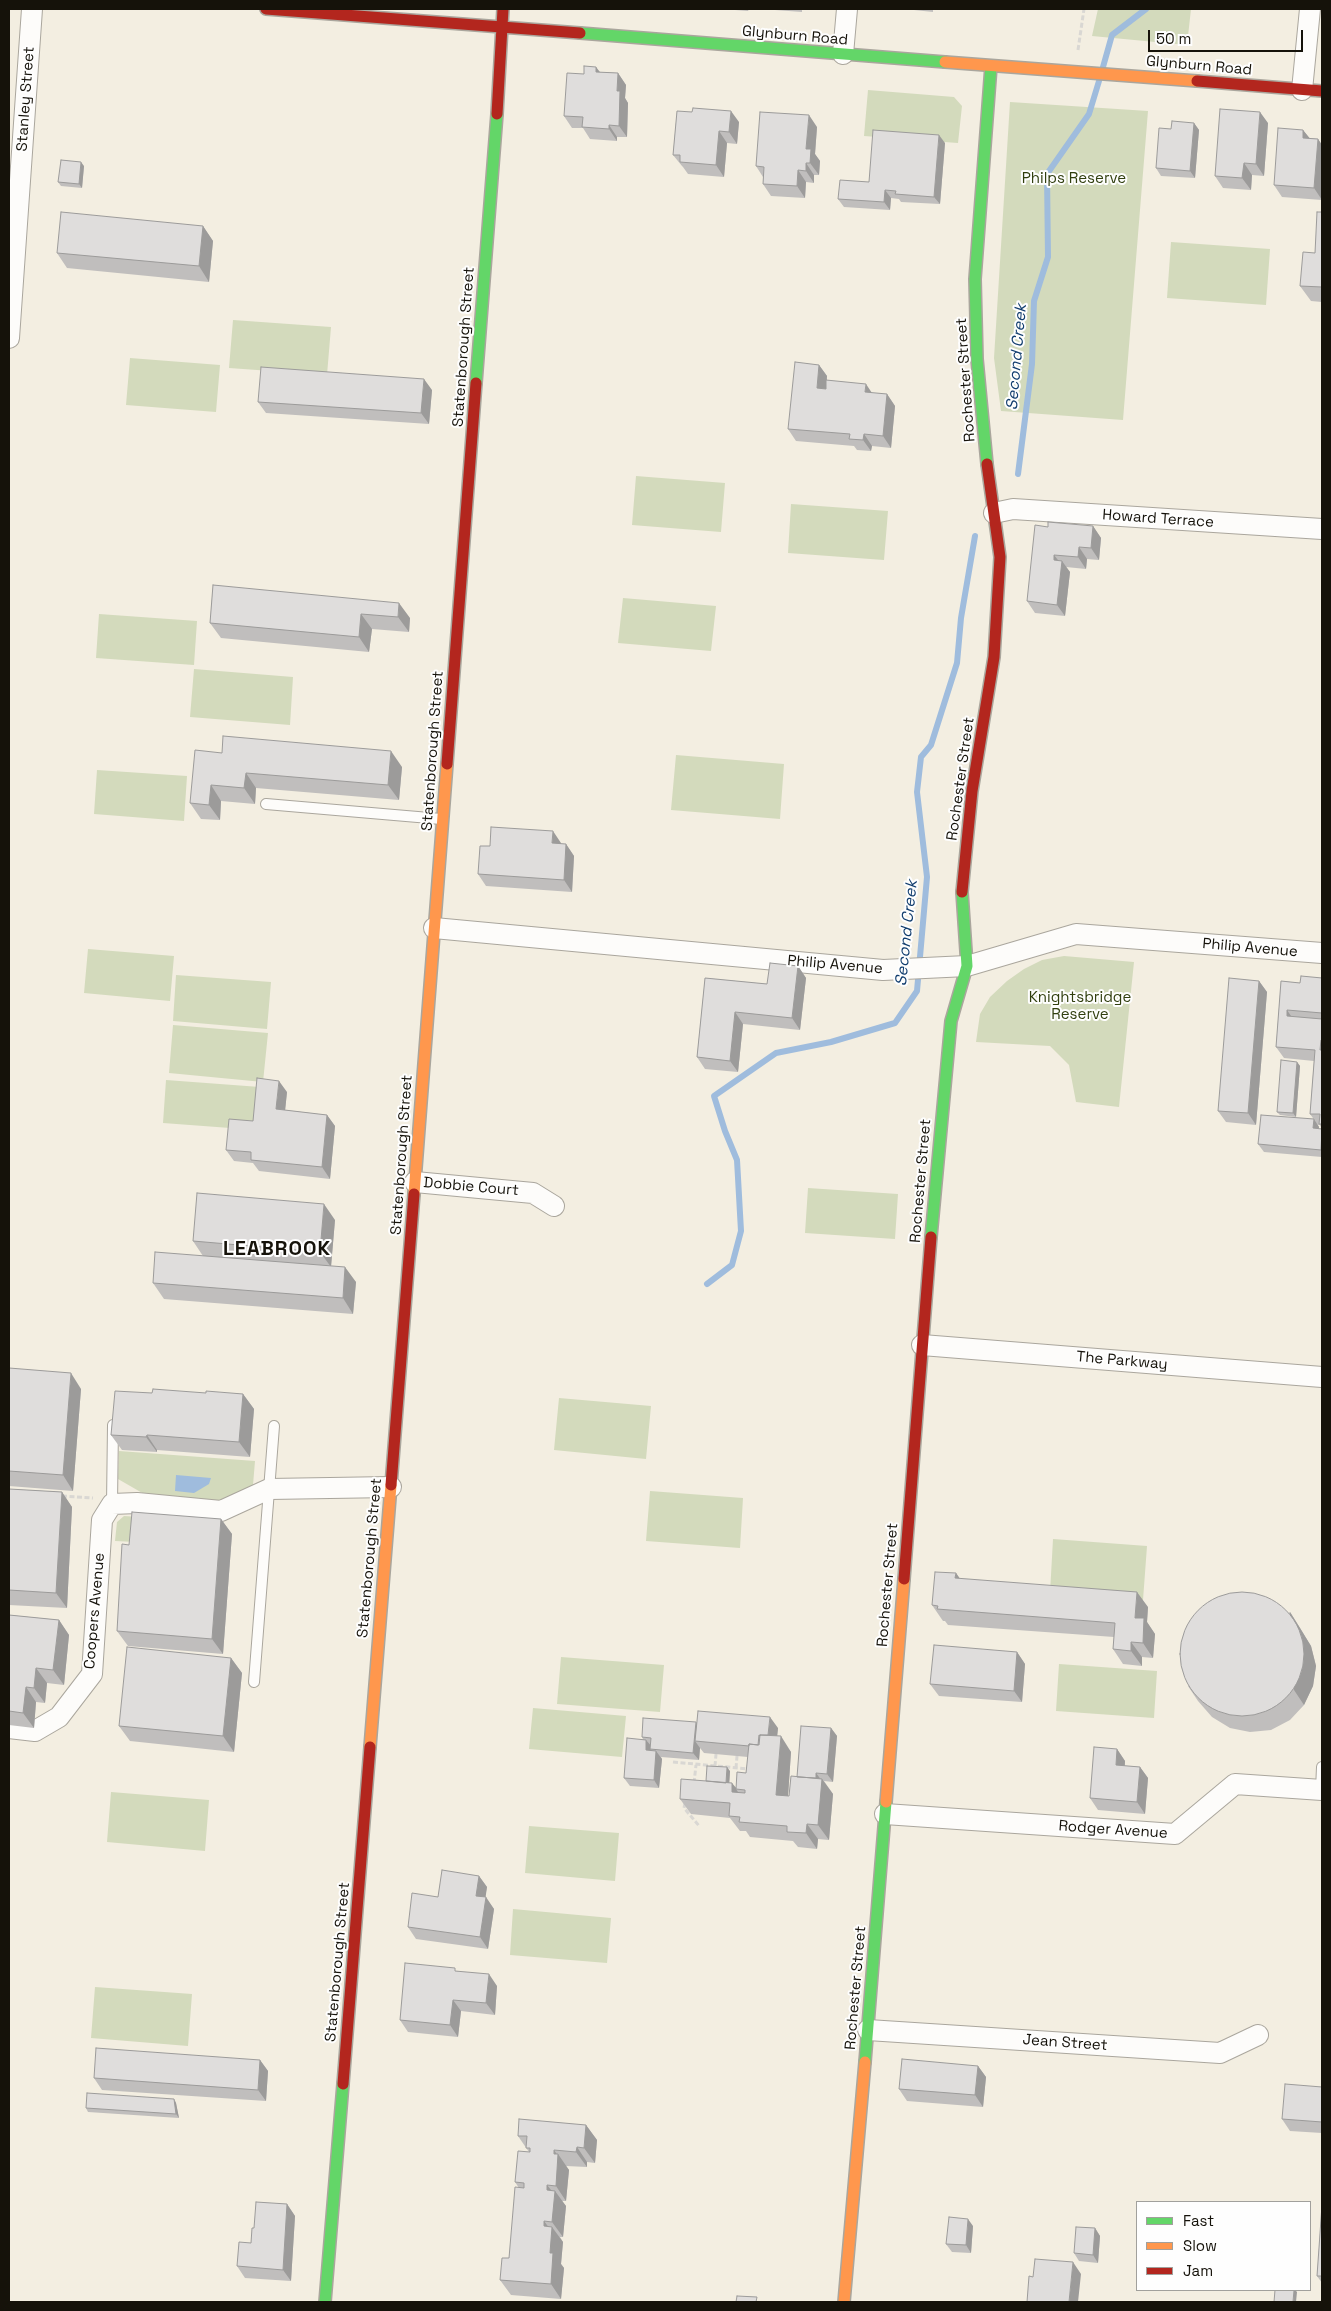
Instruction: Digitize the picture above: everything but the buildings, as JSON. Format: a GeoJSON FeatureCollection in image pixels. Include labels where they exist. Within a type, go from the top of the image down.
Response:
{"type":"FeatureCollection","features":[{"type":"Feature","properties":{"kind":"street","name":"Stanley Street"},"geometry":{"type":"LineString","coordinates":[[9,338],[32,9]]}},
{"type":"Feature","properties":{"kind":"street","name":"Glynburn Road"},"geometry":{"type":"LineString","coordinates":[[266,9],[1312,90]]}},
{"type":"Feature","properties":{"kind":"street","name":"Statenborough Street"},"geometry":{"type":"LineString","coordinates":[[325,2302],[415,1182],[503,9]]}},
{"type":"Feature","properties":{"kind":"street"},"geometry":{"type":"LineString","coordinates":[[843,54],[847,9]]}},
{"type":"Feature","properties":{"kind":"street"},"geometry":{"type":"LineString","coordinates":[[1310,9],[1312,90]]}},
{"type":"Feature","properties":{"kind":"street","name":"Rochester Street"},"geometry":{"type":"LineString","coordinates":[[844,2302],[868,2030],[943,1093],[951,1021],[967,966],[962,891],[972,791],[994,657],[1000,557],[977,359],[976,279],[991,66]]}},
{"type":"Feature","properties":{"kind":"street","name":"Howard Terrace"},"geometry":{"type":"LineString","coordinates":[[994,512],[1013,509],[1322,529]]}},
{"type":"Feature","properties":{"kind":"street","name":"Philip Avenue"},"geometry":{"type":"LineString","coordinates":[[434,928],[883,970],[967,966],[1076,934],[1322,954]]}},
{"type":"Feature","properties":{"kind":"street","name":"Dobbie Court"},"geometry":{"type":"LineString","coordinates":[[415,1182],[533,1192],[554,1206]]}},
{"type":"Feature","properties":{"kind":"street","name":"The Parkway"},"geometry":{"type":"LineString","coordinates":[[922,1345],[1322,1377]]}},
{"type":"Feature","properties":{"kind":"street"},"geometry":{"type":"LineString","coordinates":[[103,1501],[221,1510],[269,1489],[391,1487]]}},
{"type":"Feature","properties":{"kind":"street","name":"Coopers Avenue"},"geometry":{"type":"LineString","coordinates":[[9,1728],[35,1731],[59,1717],[92,1674],[103,1501]]}},
{"type":"Feature","properties":{"kind":"street","name":"Rodger Avenue"},"geometry":{"type":"LineString","coordinates":[[885,1814],[1175,1834],[1235,1784],[1322,1790]]}},
{"type":"Feature","properties":{"kind":"street","name":"Jean Street"},"geometry":{"type":"LineString","coordinates":[[868,2030],[1220,2053],[1258,2035]]}},
{"type":"Feature","properties":{"kind":"lane"},"geometry":{"type":"LineString","coordinates":[[266,804],[442,819]]}},
{"type":"Feature","properties":{"kind":"lane","name":"Coopers Avenue"},"geometry":{"type":"LineString","coordinates":[[103,1501],[113,1414]]}},
{"type":"Feature","properties":{"kind":"lane"},"geometry":{"type":"LineString","coordinates":[[254,1682],[274,1426]]}},
{"type":"Feature","properties":{"kind":"lane"},"geometry":{"type":"LineString","coordinates":[[1322,1767],[1322,1790]]}},
{"type":"Feature","properties":{"kind":"path"},"geometry":{"type":"LineString","coordinates":[[1076,72],[1084,9]]}},
{"type":"Feature","properties":{"kind":"path"},"geometry":{"type":"LineString","coordinates":[[56,1495],[103,1501]]}},
{"type":"Feature","properties":{"kind":"path"},"geometry":{"type":"LineString","coordinates":[[715,1766],[716,1754]]}},
{"type":"Feature","properties":{"kind":"path"},"geometry":{"type":"LineString","coordinates":[[736,1768],[737,1756]]}},
{"type":"Feature","properties":{"kind":"path"},"geometry":{"type":"LineString","coordinates":[[673,1762],[751,1769],[752,1763]]}},
{"type":"Feature","properties":{"kind":"path"},"geometry":{"type":"LineString","coordinates":[[694,1787],[696,1764]]}},
{"type":"Feature","properties":{"kind":"path"},"geometry":{"type":"LineString","coordinates":[[743,1768],[743,1776]]}},
{"type":"Feature","properties":{"kind":"path"},"geometry":{"type":"LineString","coordinates":[[685,1800],[684,1808],[700,1827]]}},
{"type":"Feature","properties":{"kind":"green space"},"geometry":{"type":"Polygon","coordinates":[[[1098,9],[1191,9],[1187,45],[1092,36],[1098,9]]]}},
{"type":"Feature","properties":{"kind":"green space"},"geometry":{"type":"Polygon","coordinates":[[[868,90],[954,97],[962,106],[958,143],[864,136],[868,90]]]}},
{"type":"Feature","properties":{"kind":"green space","name":"Philps Reserve"},"geometry":{"type":"Polygon","coordinates":[[[1010,102],[1148,111],[1123,420],[1001,411],[994,358],[1010,102]]]}},
{"type":"Feature","properties":{"kind":"green space"},"geometry":{"type":"Polygon","coordinates":[[[1171,242],[1270,249],[1266,305],[1167,298],[1171,242]]]}},
{"type":"Feature","properties":{"kind":"green space"},"geometry":{"type":"Polygon","coordinates":[[[233,320],[331,327],[327,375],[229,368],[233,320]]]}},
{"type":"Feature","properties":{"kind":"green space"},"geometry":{"type":"Polygon","coordinates":[[[130,358],[220,365],[216,412],[126,405],[130,358]]]}},
{"type":"Feature","properties":{"kind":"green space"},"geometry":{"type":"Polygon","coordinates":[[[636,476],[725,483],[721,532],[632,525],[636,476]]]}},
{"type":"Feature","properties":{"kind":"green space"},"geometry":{"type":"Polygon","coordinates":[[[791,504],[888,511],[884,560],[788,553],[791,504]]]}},
{"type":"Feature","properties":{"kind":"green space"},"geometry":{"type":"Polygon","coordinates":[[[623,598],[716,606],[711,651],[618,643],[623,598]]]}},
{"type":"Feature","properties":{"kind":"green space"},"geometry":{"type":"Polygon","coordinates":[[[99,614],[197,621],[194,665],[96,658],[99,614]]]}},
{"type":"Feature","properties":{"kind":"green space"},"geometry":{"type":"Polygon","coordinates":[[[194,669],[293,677],[290,725],[190,717],[194,669]]]}},
{"type":"Feature","properties":{"kind":"green space"},"geometry":{"type":"Polygon","coordinates":[[[676,755],[784,764],[780,819],[671,810],[676,755]]]}},
{"type":"Feature","properties":{"kind":"green space"},"geometry":{"type":"Polygon","coordinates":[[[97,770],[187,776],[184,821],[94,814],[97,770]]]}},
{"type":"Feature","properties":{"kind":"green space"},"geometry":{"type":"Polygon","coordinates":[[[88,949],[174,956],[170,1001],[84,993],[88,949]]]}},
{"type":"Feature","properties":{"kind":"green space","name":"Knightsbridge Reserve"},"geometry":{"type":"Polygon","coordinates":[[[1064,956],[1134,962],[1119,1107],[1076,1102],[1069,1065],[1050,1046],[976,1042],[980,1014],[990,997],[1007,981],[1024,969],[1042,960],[1064,956]]]}},
{"type":"Feature","properties":{"kind":"green space"},"geometry":{"type":"Polygon","coordinates":[[[176,975],[271,982],[267,1029],[173,1021],[176,975]]]}},
{"type":"Feature","properties":{"kind":"green space"},"geometry":{"type":"Polygon","coordinates":[[[173,1025],[268,1033],[263,1082],[169,1073],[173,1025]]]}},
{"type":"Feature","properties":{"kind":"green space"},"geometry":{"type":"Polygon","coordinates":[[[166,1080],[260,1087],[257,1130],[163,1123],[166,1080]]]}},
{"type":"Feature","properties":{"kind":"green space"},"geometry":{"type":"Polygon","coordinates":[[[808,1188],[898,1194],[895,1239],[805,1233],[808,1188]]]}},
{"type":"Feature","properties":{"kind":"green space"},"geometry":{"type":"Polygon","coordinates":[[[559,1398],[651,1406],[646,1459],[554,1450],[559,1398]]]}},
{"type":"Feature","properties":{"kind":"green space"},"geometry":{"type":"Polygon","coordinates":[[[119,1451],[255,1461],[253,1485],[240,1494],[220,1502],[151,1498],[118,1479],[119,1451]]]}},
{"type":"Feature","properties":{"kind":"green space"},"geometry":{"type":"Polygon","coordinates":[[[650,1491],[743,1498],[740,1548],[646,1541],[650,1491]]]}},
{"type":"Feature","properties":{"kind":"green space"},"geometry":{"type":"Polygon","coordinates":[[[124,1516],[140,1517],[135,1542],[115,1541],[117,1522],[124,1516]]]}},
{"type":"Feature","properties":{"kind":"green space"},"geometry":{"type":"Polygon","coordinates":[[[1053,1539],[1147,1546],[1143,1600],[1050,1593],[1053,1539]]]}},
{"type":"Feature","properties":{"kind":"green space"},"geometry":{"type":"Polygon","coordinates":[[[561,1657],[664,1665],[660,1712],[557,1704],[561,1657]]]}},
{"type":"Feature","properties":{"kind":"green space"},"geometry":{"type":"Polygon","coordinates":[[[1059,1664],[1157,1671],[1154,1718],[1056,1711],[1059,1664]]]}},
{"type":"Feature","properties":{"kind":"green space"},"geometry":{"type":"Polygon","coordinates":[[[533,1708],[626,1716],[622,1757],[529,1749],[533,1708]]]}},
{"type":"Feature","properties":{"kind":"green space"},"geometry":{"type":"Polygon","coordinates":[[[111,1792],[209,1800],[205,1851],[107,1842],[111,1792]]]}},
{"type":"Feature","properties":{"kind":"green space"},"geometry":{"type":"Polygon","coordinates":[[[529,1826],[619,1833],[615,1881],[525,1873],[529,1826]]]}},
{"type":"Feature","properties":{"kind":"green space"},"geometry":{"type":"Polygon","coordinates":[[[513,1909],[611,1918],[607,1963],[510,1955],[513,1909]]]}},
{"type":"Feature","properties":{"kind":"green space"},"geometry":{"type":"Polygon","coordinates":[[[95,1987],[192,1994],[188,2046],[91,2038],[95,1987]]]}},
{"type":"Feature","properties":{"kind":"water"},"geometry":{"type":"Polygon","coordinates":[[[176,1475],[211,1478],[209,1484],[194,1493],[175,1491],[176,1475]]]}},
{"type":"Feature","properties":{"kind":"waterway","name":"Second Creek"},"geometry":{"type":"LineString","coordinates":[[1103,67],[1112,35],[1146,9]]}},
{"type":"Feature","properties":{"kind":"waterway","name":"Second Creek"},"geometry":{"type":"LineString","coordinates":[[1018,474],[1032,364],[1034,301],[1048,257],[1047,174],[1089,114],[1099,81]]}},
{"type":"Feature","properties":{"kind":"waterway","name":"Second Creek"},"geometry":{"type":"LineString","coordinates":[[707,1284],[732,1265],[741,1231],[737,1160],[714,1096],[776,1053],[831,1042],[895,1023],[917,991],[927,877],[917,792],[921,757],[931,745],[957,663],[961,618],[975,536]]}},
{"type":"Feature","properties":{"kind":"traffic: fast"},"geometry":{"type":"LineString","coordinates":[[580,33],[945,62]]}},
{"type":"Feature","properties":{"kind":"traffic: fast"},"geometry":{"type":"LineString","coordinates":[[987,464],[977,359],[975,279],[991,66]]}},
{"type":"Feature","properties":{"kind":"traffic: fast"},"geometry":{"type":"LineString","coordinates":[[476,383],[497,114]]}},
{"type":"Feature","properties":{"kind":"traffic: fast"},"geometry":{"type":"LineString","coordinates":[[931,1237],[951,1021],[967,966],[962,892]]}},
{"type":"Feature","properties":{"kind":"traffic: fast"},"geometry":{"type":"LineString","coordinates":[[865,2062],[886,1802]]}},
{"type":"Feature","properties":{"kind":"traffic: fast"},"geometry":{"type":"LineString","coordinates":[[325,2302],[343,2084]]}},
{"type":"Feature","properties":{"kind":"traffic: slow"},"geometry":{"type":"LineString","coordinates":[[945,62],[1197,81]]}},
{"type":"Feature","properties":{"kind":"traffic: slow"},"geometry":{"type":"LineString","coordinates":[[414,1194],[447,764]]}},
{"type":"Feature","properties":{"kind":"traffic: slow"},"geometry":{"type":"LineString","coordinates":[[370,1747],[391,1485]]}},
{"type":"Feature","properties":{"kind":"traffic: slow"},"geometry":{"type":"LineString","coordinates":[[886,1802],[904,1579]]}},
{"type":"Feature","properties":{"kind":"traffic: slow"},"geometry":{"type":"LineString","coordinates":[[844,2302],[865,2062]]}},
{"type":"Feature","properties":{"kind":"traffic: jam"},"geometry":{"type":"LineString","coordinates":[[266,9],[580,33]]}},
{"type":"Feature","properties":{"kind":"traffic: jam"},"geometry":{"type":"LineString","coordinates":[[497,114],[503,9]]}},
{"type":"Feature","properties":{"kind":"traffic: jam"},"geometry":{"type":"LineString","coordinates":[[1197,81],[1322,91]]}},
{"type":"Feature","properties":{"kind":"traffic: jam"},"geometry":{"type":"LineString","coordinates":[[447,764],[476,383]]}},
{"type":"Feature","properties":{"kind":"traffic: jam"},"geometry":{"type":"LineString","coordinates":[[962,892],[972,791],[994,657],[1000,557],[987,464]]}},
{"type":"Feature","properties":{"kind":"traffic: jam"},"geometry":{"type":"LineString","coordinates":[[391,1485],[414,1194]]}},
{"type":"Feature","properties":{"kind":"traffic: jam"},"geometry":{"type":"LineString","coordinates":[[904,1579],[931,1237]]}},
{"type":"Feature","properties":{"kind":"traffic: jam"},"geometry":{"type":"LineString","coordinates":[[343,2084],[370,1747]]}},
{"type":"Feature","properties":{"kind":"district","name":"LEABROOK"},"geometry":{"type":"Point","coordinates":[277,1250]}}]}
